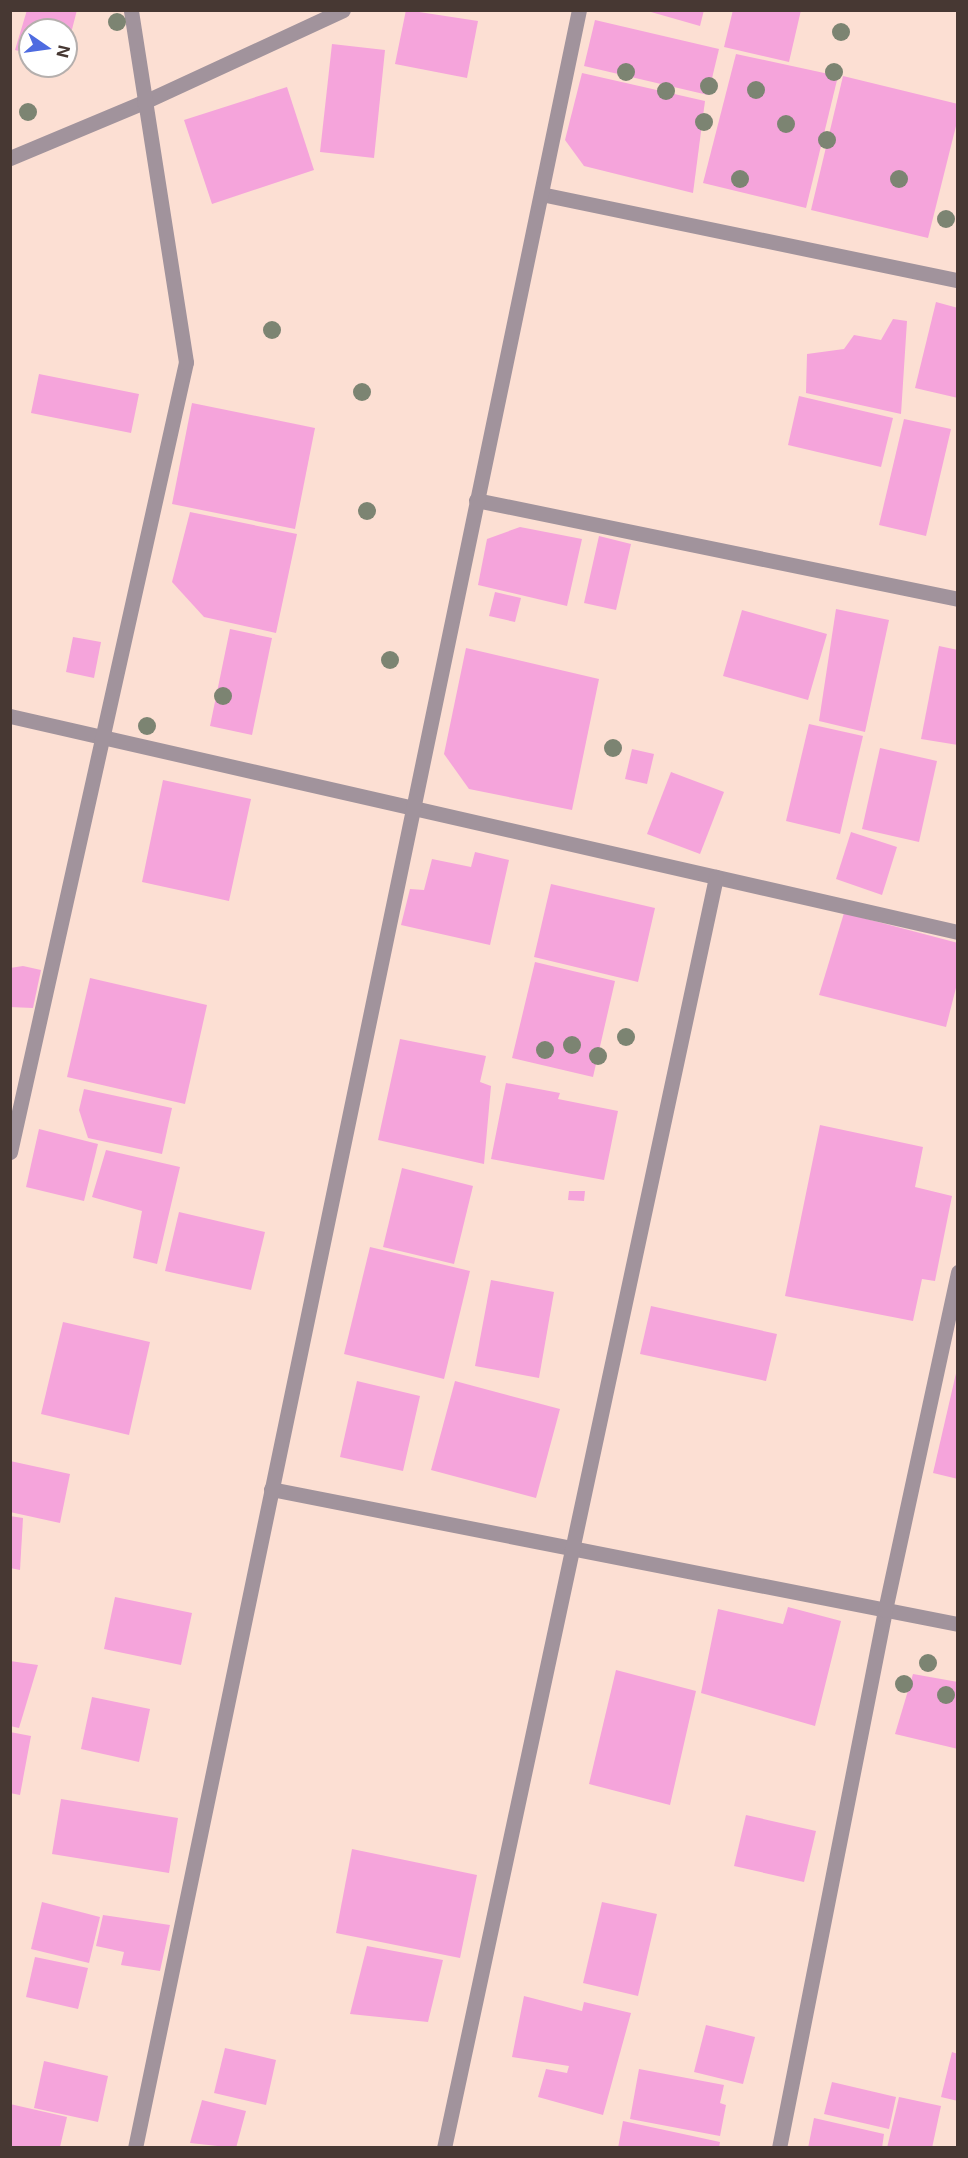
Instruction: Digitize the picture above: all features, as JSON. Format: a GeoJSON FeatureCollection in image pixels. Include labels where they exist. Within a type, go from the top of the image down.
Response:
{"type":"FeatureCollection","features":[{"type":"Feature","properties":{"kind":"street"},"geometry":{"type":"LineString","coordinates":[[10,1152],[186,362],[131,10]]}},
{"type":"Feature","properties":{"kind":"street"},"geometry":{"type":"LineString","coordinates":[[10,158],[144,102],[343,10]]}},
{"type":"Feature","properties":{"kind":"street"},"geometry":{"type":"LineString","coordinates":[[135,2148],[579,10]]}},
{"type":"Feature","properties":{"kind":"street"},"geometry":{"type":"LineString","coordinates":[[540,194],[957,280]]}},
{"type":"Feature","properties":{"kind":"street"},"geometry":{"type":"LineString","coordinates":[[476,500],[957,599]]}},
{"type":"Feature","properties":{"kind":"street"},"geometry":{"type":"LineString","coordinates":[[10,716],[957,932]]}},
{"type":"Feature","properties":{"kind":"street"},"geometry":{"type":"LineString","coordinates":[[444,2148],[716,877]]}},
{"type":"Feature","properties":{"kind":"street"},"geometry":{"type":"LineString","coordinates":[[779,2148],[885,1610],[957,1272]]}},
{"type":"Feature","properties":{"kind":"street"},"geometry":{"type":"LineString","coordinates":[[271,1489],[957,1624]]}},
{"type":"Feature","properties":{"kind":"building"},"geometry":{"type":"Polygon","coordinates":[[[27,10],[77,10],[75,18],[25,18],[27,10]]]}},
{"type":"Feature","properties":{"kind":"building"},"geometry":{"type":"Polygon","coordinates":[[[406,10],[478,21],[467,78],[395,64],[406,10]]]}},
{"type":"Feature","properties":{"kind":"building"},"geometry":{"type":"Polygon","coordinates":[[[644,10],[704,10],[700,26],[644,10]]]}},
{"type":"Feature","properties":{"kind":"building"},"geometry":{"type":"Polygon","coordinates":[[[733,10],[801,10],[789,62],[724,47],[733,10]]]}},
{"type":"Feature","properties":{"kind":"building"},"geometry":{"type":"Polygon","coordinates":[[[595,20],[719,49],[708,95],[584,66],[595,20]]]}},
{"type":"Feature","properties":{"kind":"building"},"geometry":{"type":"Polygon","coordinates":[[[332,44],[385,50],[374,158],[320,152],[332,44]]]}},
{"type":"Feature","properties":{"kind":"building"},"geometry":{"type":"Polygon","coordinates":[[[736,54],[838,76],[806,208],[703,183],[736,54]]]}},
{"type":"Feature","properties":{"kind":"building"},"geometry":{"type":"Polygon","coordinates":[[[582,73],[705,101],[693,193],[584,166],[565,140],[582,73]]]}},
{"type":"Feature","properties":{"kind":"building"},"geometry":{"type":"Polygon","coordinates":[[[843,76],[958,104],[958,118],[928,238],[811,210],[843,76]]]}},
{"type":"Feature","properties":{"kind":"building"},"geometry":{"type":"Polygon","coordinates":[[[287,87],[314,170],[212,204],[184,120],[287,87]]]}},
{"type":"Feature","properties":{"kind":"building"},"geometry":{"type":"Polygon","coordinates":[[[936,302],[958,308],[958,398],[915,388],[936,302]]]}},
{"type":"Feature","properties":{"kind":"building"},"geometry":{"type":"Polygon","coordinates":[[[893,319],[907,321],[901,414],[806,393],[807,354],[844,349],[854,335],[881,340],[893,319]]]}},
{"type":"Feature","properties":{"kind":"building"},"geometry":{"type":"Polygon","coordinates":[[[39,374],[139,394],[131,433],[31,413],[39,374]]]}},
{"type":"Feature","properties":{"kind":"building"},"geometry":{"type":"Polygon","coordinates":[[[799,396],[893,418],[881,467],[788,445],[799,396]]]}},
{"type":"Feature","properties":{"kind":"building"},"geometry":{"type":"Polygon","coordinates":[[[192,403],[315,428],[295,529],[172,504],[192,403]]]}},
{"type":"Feature","properties":{"kind":"building"},"geometry":{"type":"Polygon","coordinates":[[[904,419],[951,429],[926,536],[879,525],[904,419]]]}},
{"type":"Feature","properties":{"kind":"building"},"geometry":{"type":"Polygon","coordinates":[[[190,512],[297,534],[276,633],[204,617],[172,582],[190,512]]]}},
{"type":"Feature","properties":{"kind":"building"},"geometry":{"type":"Polygon","coordinates":[[[520,527],[582,539],[567,606],[478,585],[487,539],[520,527]]]}},
{"type":"Feature","properties":{"kind":"building"},"geometry":{"type":"Polygon","coordinates":[[[599,536],[631,544],[616,610],[584,603],[599,536]]]}},
{"type":"Feature","properties":{"kind":"building"},"geometry":{"type":"Polygon","coordinates":[[[495,592],[521,598],[515,622],[489,616],[495,592]]]}},
{"type":"Feature","properties":{"kind":"building"},"geometry":{"type":"Polygon","coordinates":[[[836,609],[889,620],[865,732],[819,721],[836,609]]]}},
{"type":"Feature","properties":{"kind":"building"},"geometry":{"type":"Polygon","coordinates":[[[742,610],[827,634],[808,700],[723,676],[742,610]]]}},
{"type":"Feature","properties":{"kind":"building"},"geometry":{"type":"Polygon","coordinates":[[[230,629],[272,638],[252,735],[210,726],[230,629]]]}},
{"type":"Feature","properties":{"kind":"building"},"geometry":{"type":"Polygon","coordinates":[[[73,637],[101,642],[94,678],[66,672],[73,637]]]}},
{"type":"Feature","properties":{"kind":"building"},"geometry":{"type":"Polygon","coordinates":[[[939,646],[958,650],[958,745],[921,739],[939,646]]]}},
{"type":"Feature","properties":{"kind":"building"},"geometry":{"type":"Polygon","coordinates":[[[466,648],[599,679],[572,810],[469,789],[444,754],[466,648]]]}},
{"type":"Feature","properties":{"kind":"building"},"geometry":{"type":"Polygon","coordinates":[[[809,724],[863,736],[840,834],[786,821],[809,724]]]}},
{"type":"Feature","properties":{"kind":"building"},"geometry":{"type":"Polygon","coordinates":[[[880,748],[937,761],[919,842],[862,829],[880,748]]]}},
{"type":"Feature","properties":{"kind":"building"},"geometry":{"type":"Polygon","coordinates":[[[632,749],[654,754],[647,784],[625,779],[632,749]]]}},
{"type":"Feature","properties":{"kind":"building"},"geometry":{"type":"Polygon","coordinates":[[[671,772],[724,792],[700,854],[647,834],[671,772]]]}},
{"type":"Feature","properties":{"kind":"building"},"geometry":{"type":"Polygon","coordinates":[[[163,780],[251,799],[229,901],[142,882],[163,780]]]}},
{"type":"Feature","properties":{"kind":"building"},"geometry":{"type":"Polygon","coordinates":[[[851,832],[897,847],[882,895],[836,879],[851,832]]]}},
{"type":"Feature","properties":{"kind":"building"},"geometry":{"type":"Polygon","coordinates":[[[475,852],[509,860],[490,945],[401,925],[410,889],[424,890],[432,859],[471,867],[475,852]]]}},
{"type":"Feature","properties":{"kind":"building"},"geometry":{"type":"Polygon","coordinates":[[[551,884],[655,908],[638,982],[534,957],[551,884]]]}},
{"type":"Feature","properties":{"kind":"building"},"geometry":{"type":"Polygon","coordinates":[[[844,913],[958,943],[958,980],[946,1027],[819,995],[844,913]]]}},
{"type":"Feature","properties":{"kind":"building"},"geometry":{"type":"Polygon","coordinates":[[[535,962],[615,981],[593,1077],[512,1058],[535,962]]]}},
{"type":"Feature","properties":{"kind":"building"},"geometry":{"type":"Polygon","coordinates":[[[23,966],[41,970],[33,1008],[10,1007],[10,968],[23,966]]]}},
{"type":"Feature","properties":{"kind":"building"},"geometry":{"type":"Polygon","coordinates":[[[90,978],[207,1005],[185,1104],[67,1077],[90,978]]]}},
{"type":"Feature","properties":{"kind":"building"},"geometry":{"type":"Polygon","coordinates":[[[400,1039],[486,1056],[480,1082],[491,1086],[484,1164],[378,1140],[400,1039]]]}},
{"type":"Feature","properties":{"kind":"building"},"geometry":{"type":"Polygon","coordinates":[[[506,1083],[560,1093],[558,1099],[618,1111],[604,1180],[491,1159],[506,1083]]]}},
{"type":"Feature","properties":{"kind":"building"},"geometry":{"type":"Polygon","coordinates":[[[84,1089],[172,1108],[162,1154],[88,1138],[79,1110],[84,1089]]]}},
{"type":"Feature","properties":{"kind":"building"},"geometry":{"type":"Polygon","coordinates":[[[820,1125],[923,1147],[915,1187],[952,1196],[935,1281],[922,1279],[913,1321],[785,1296],[820,1125]]]}},
{"type":"Feature","properties":{"kind":"building"},"geometry":{"type":"Polygon","coordinates":[[[39,1129],[98,1144],[84,1201],[26,1187],[39,1129]]]}},
{"type":"Feature","properties":{"kind":"building"},"geometry":{"type":"Polygon","coordinates":[[[106,1150],[180,1167],[157,1264],[133,1258],[142,1211],[92,1197],[106,1150]]]}},
{"type":"Feature","properties":{"kind":"building"},"geometry":{"type":"Polygon","coordinates":[[[402,1168],[473,1186],[454,1264],[383,1247],[402,1168]]]}},
{"type":"Feature","properties":{"kind":"building"},"geometry":{"type":"Polygon","coordinates":[[[569,1191],[585,1191],[584,1201],[568,1200],[569,1191]]]}},
{"type":"Feature","properties":{"kind":"building"},"geometry":{"type":"Polygon","coordinates":[[[179,1212],[265,1232],[251,1290],[165,1271],[179,1212]]]}},
{"type":"Feature","properties":{"kind":"building"},"geometry":{"type":"Polygon","coordinates":[[[370,1247],[470,1271],[444,1379],[344,1354],[370,1247]]]}},
{"type":"Feature","properties":{"kind":"building"},"geometry":{"type":"Polygon","coordinates":[[[491,1280],[554,1292],[539,1378],[475,1366],[491,1280]]]}},
{"type":"Feature","properties":{"kind":"building"},"geometry":{"type":"Polygon","coordinates":[[[651,1306],[777,1334],[766,1381],[640,1354],[651,1306]]]}},
{"type":"Feature","properties":{"kind":"building"},"geometry":{"type":"Polygon","coordinates":[[[63,1322],[150,1342],[129,1435],[41,1414],[63,1322]]]}},
{"type":"Feature","properties":{"kind":"building"},"geometry":{"type":"Polygon","coordinates":[[[958,1369],[958,1479],[933,1473],[958,1369]]]}},
{"type":"Feature","properties":{"kind":"building"},"geometry":{"type":"Polygon","coordinates":[[[357,1381],[420,1396],[403,1471],[340,1457],[357,1381]]]}},
{"type":"Feature","properties":{"kind":"building"},"geometry":{"type":"Polygon","coordinates":[[[455,1381],[560,1409],[536,1498],[431,1470],[455,1381]]]}},
{"type":"Feature","properties":{"kind":"building"},"geometry":{"type":"Polygon","coordinates":[[[10,1461],[70,1474],[60,1523],[10,1512],[10,1461]]]}},
{"type":"Feature","properties":{"kind":"building"},"geometry":{"type":"Polygon","coordinates":[[[10,1516],[23,1518],[20,1570],[10,1568],[10,1516]]]}},
{"type":"Feature","properties":{"kind":"building"},"geometry":{"type":"Polygon","coordinates":[[[115,1597],[192,1613],[181,1665],[104,1649],[115,1597]]]}},
{"type":"Feature","properties":{"kind":"building"},"geometry":{"type":"Polygon","coordinates":[[[788,1607],[841,1621],[815,1726],[701,1693],[718,1609],[783,1624],[788,1607]]]}},
{"type":"Feature","properties":{"kind":"building"},"geometry":{"type":"Polygon","coordinates":[[[10,1661],[38,1665],[19,1728],[10,1726],[10,1661]]]}},
{"type":"Feature","properties":{"kind":"building"},"geometry":{"type":"Polygon","coordinates":[[[616,1670],[696,1691],[670,1805],[589,1784],[616,1670]]]}},
{"type":"Feature","properties":{"kind":"building"},"geometry":{"type":"Polygon","coordinates":[[[913,1674],[958,1682],[958,1749],[895,1734],[913,1674]]]}},
{"type":"Feature","properties":{"kind":"building"},"geometry":{"type":"Polygon","coordinates":[[[92,1697],[150,1709],[139,1762],[81,1749],[92,1697]]]}},
{"type":"Feature","properties":{"kind":"building"},"geometry":{"type":"Polygon","coordinates":[[[10,1732],[31,1736],[20,1795],[10,1793],[10,1732]]]}},
{"type":"Feature","properties":{"kind":"building"},"geometry":{"type":"Polygon","coordinates":[[[61,1799],[178,1818],[169,1873],[52,1854],[61,1799]]]}},
{"type":"Feature","properties":{"kind":"building"},"geometry":{"type":"Polygon","coordinates":[[[746,1815],[816,1831],[804,1882],[734,1866],[746,1815]]]}},
{"type":"Feature","properties":{"kind":"building"},"geometry":{"type":"Polygon","coordinates":[[[352,1849],[477,1875],[460,1958],[336,1933],[352,1849]]]}},
{"type":"Feature","properties":{"kind":"building"},"geometry":{"type":"Polygon","coordinates":[[[42,1902],[100,1917],[89,1963],[31,1949],[42,1902]]]}},
{"type":"Feature","properties":{"kind":"building"},"geometry":{"type":"Polygon","coordinates":[[[602,1902],[657,1914],[638,1996],[583,1983],[602,1902]]]}},
{"type":"Feature","properties":{"kind":"building"},"geometry":{"type":"Polygon","coordinates":[[[103,1915],[170,1925],[160,1971],[121,1965],[124,1952],[96,1946],[103,1915]]]}},
{"type":"Feature","properties":{"kind":"building"},"geometry":{"type":"Polygon","coordinates":[[[367,1946],[443,1960],[428,2022],[350,2014],[367,1946]]]}},
{"type":"Feature","properties":{"kind":"building"},"geometry":{"type":"Polygon","coordinates":[[[35,1957],[88,1968],[78,2009],[26,1997],[35,1957]]]}},
{"type":"Feature","properties":{"kind":"building"},"geometry":{"type":"Polygon","coordinates":[[[524,1996],[582,2011],[584,2002],[631,2013],[603,2115],[538,2097],[546,2069],[567,2073],[569,2066],[512,2057],[524,1996]]]}},
{"type":"Feature","properties":{"kind":"building"},"geometry":{"type":"Polygon","coordinates":[[[706,2025],[755,2037],[743,2084],[694,2072],[706,2025]]]}},
{"type":"Feature","properties":{"kind":"building"},"geometry":{"type":"Polygon","coordinates":[[[225,2048],[276,2060],[266,2105],[214,2093],[225,2048]]]}},
{"type":"Feature","properties":{"kind":"building"},"geometry":{"type":"Polygon","coordinates":[[[952,2052],[958,2054],[958,2101],[941,2097],[952,2052]]]}},
{"type":"Feature","properties":{"kind":"building"},"geometry":{"type":"Polygon","coordinates":[[[44,2061],[108,2076],[98,2122],[34,2108],[44,2061]]]}},
{"type":"Feature","properties":{"kind":"building"},"geometry":{"type":"Polygon","coordinates":[[[639,2069],[724,2085],[720,2103],[726,2105],[720,2136],[630,2119],[639,2069]]]}},
{"type":"Feature","properties":{"kind":"building"},"geometry":{"type":"Polygon","coordinates":[[[832,2082],[896,2097],[889,2129],[824,2114],[832,2082]]]}},
{"type":"Feature","properties":{"kind":"building"},"geometry":{"type":"Polygon","coordinates":[[[899,2097],[941,2106],[932,2148],[887,2148],[899,2097]]]}},
{"type":"Feature","properties":{"kind":"building"},"geometry":{"type":"Polygon","coordinates":[[[202,2100],[246,2111],[236,2148],[190,2143],[202,2100]]]}},
{"type":"Feature","properties":{"kind":"building"},"geometry":{"type":"Polygon","coordinates":[[[10,2104],[67,2117],[60,2147],[10,2148],[10,2104]]]}},
{"type":"Feature","properties":{"kind":"building"},"geometry":{"type":"Polygon","coordinates":[[[814,2118],[884,2134],[882,2148],[808,2148],[814,2118]]]}},
{"type":"Feature","properties":{"kind":"building"},"geometry":{"type":"Polygon","coordinates":[[[623,2121],[720,2142],[719,2148],[618,2148],[623,2121]]]}}]}
